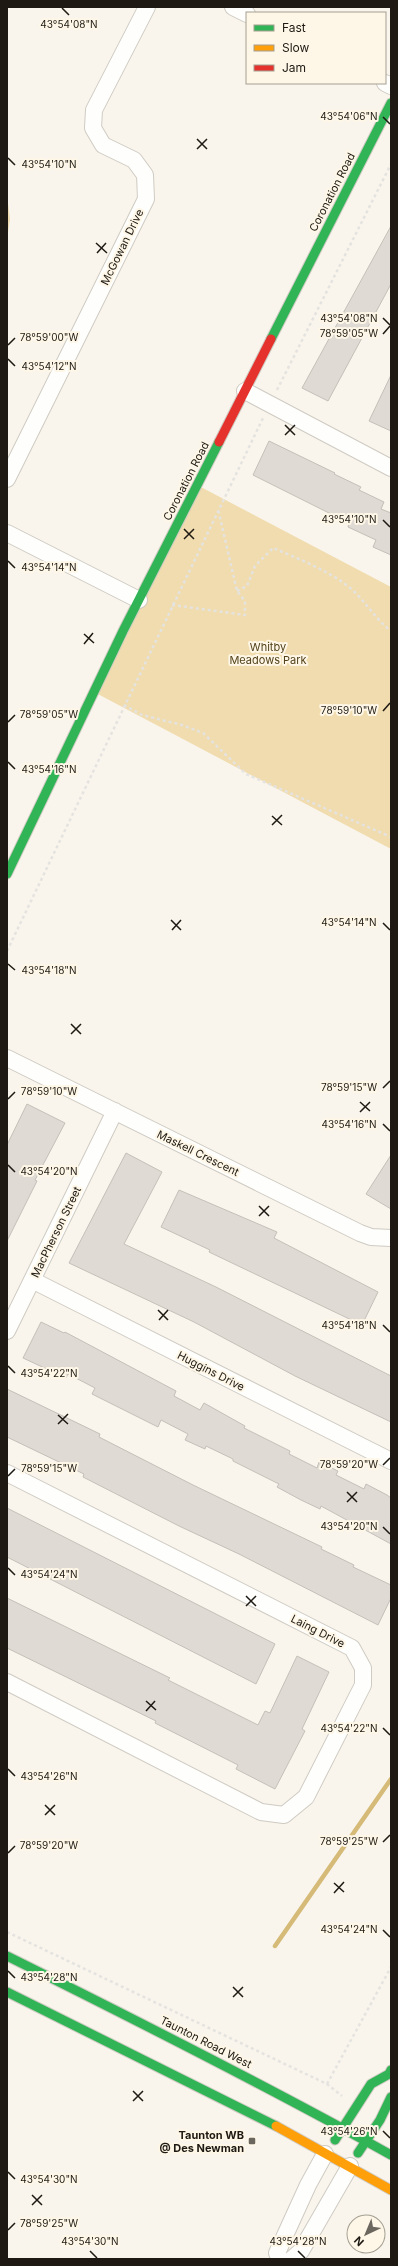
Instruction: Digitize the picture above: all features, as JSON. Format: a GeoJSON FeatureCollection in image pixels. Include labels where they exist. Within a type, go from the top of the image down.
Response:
{"type":"FeatureCollection","features":[{"type":"Feature","properties":{"kind":"street","name":"McGowan Drive"},"geometry":{"type":"LineString","coordinates":[[7,479],[146,199],[145,175],[134,160],[103,145],[92,128],[94,110],[147,7]]}},
{"type":"Feature","properties":{"kind":"street"},"geometry":{"type":"LineString","coordinates":[[233,7],[246,14]]}},
{"type":"Feature","properties":{"kind":"street","name":"Coronation Road"},"geometry":{"type":"LineString","coordinates":[[7,874],[139,600],[391,103]]}},
{"type":"Feature","properties":{"kind":"street"},"geometry":{"type":"LineString","coordinates":[[245,392],[391,468]]}},
{"type":"Feature","properties":{"kind":"street"},"geometry":{"type":"LineString","coordinates":[[7,534],[139,600]]}},
{"type":"Feature","properties":{"kind":"street","name":"Maskell Crescent"},"geometry":{"type":"LineString","coordinates":[[7,1058],[360,1233],[371,1236],[391,1238]]}},
{"type":"Feature","properties":{"kind":"street","name":"MacPherson Street"},"geometry":{"type":"LineString","coordinates":[[7,1331],[114,1111]]}},
{"type":"Feature","properties":{"kind":"street","name":"Huggins Drive"},"geometry":{"type":"LineString","coordinates":[[32,1280],[391,1461]]}},
{"type":"Feature","properties":{"kind":"street","name":"Laing Drive"},"geometry":{"type":"LineString","coordinates":[[7,1473],[352,1648],[363,1668],[363,1684],[306,1797],[284,1815],[261,1812],[7,1682]]}},
{"type":"Feature","properties":{"kind":"street","name":"Taunton Road West"},"geometry":{"type":"LineString","coordinates":[[7,1956],[133,2018],[391,2155]]}},
{"type":"Feature","properties":{"kind":"street"},"geometry":{"type":"LineString","coordinates":[[7,1992],[298,2138],[391,2190]]}},
{"type":"Feature","properties":{"kind":"street"},"geometry":{"type":"LineString","coordinates":[[280,2259],[277,2253],[308,2185],[326,2154],[358,2108],[371,2084],[390,2072],[391,2087]]}},
{"type":"Feature","properties":{"kind":"street"},"geometry":{"type":"LineString","coordinates":[[292,2259],[301,2251],[350,2166],[380,2120],[391,2097]]}},
{"type":"Feature","properties":{"kind":"path"},"geometry":{"type":"LineString","coordinates":[[282,380],[391,164]]}},
{"type":"Feature","properties":{"kind":"path"},"geometry":{"type":"LineString","coordinates":[[7,951],[260,424]]}},
{"type":"Feature","properties":{"kind":"path"},"geometry":{"type":"LineString","coordinates":[[172,605],[245,615],[245,601],[237,591],[218,509]]}},
{"type":"Feature","properties":{"kind":"path"},"geometry":{"type":"LineString","coordinates":[[237,591],[248,586],[255,566],[273,548],[312,566],[349,587],[379,622],[391,632]]}},
{"type":"Feature","properties":{"kind":"path"},"geometry":{"type":"LineString","coordinates":[[124,705],[142,714],[182,724],[203,733],[246,774],[391,838]]}},
{"type":"Feature","properties":{"kind":"path"},"geometry":{"type":"LineString","coordinates":[[7,1932],[327,2084],[358,2108]]}},
{"type":"Feature","properties":{"kind":"path"},"geometry":{"type":"LineString","coordinates":[[327,2084],[391,1967]]}},
{"type":"Feature","properties":{"kind":"green space"},"geometry":{"type":"Polygon","coordinates":[[[7,195],[10,219],[7,239],[7,195]]]}},
{"type":"Feature","properties":{"kind":"green space","name":"Whitby Meadows Park"},"geometry":{"type":"Polygon","coordinates":[[[197,485],[391,587],[391,849],[94,692],[197,485]]]}},
{"type":"Feature","properties":{"kind":"building"},"geometry":{"type":"Polygon","coordinates":[[[391,226],[391,284],[328,401],[302,388],[391,226]]]}},
{"type":"Feature","properties":{"kind":"building"},"geometry":{"type":"Polygon","coordinates":[[[391,375],[391,431],[369,421],[391,375]]]}},
{"type":"Feature","properties":{"kind":"building"},"geometry":{"type":"Polygon","coordinates":[[[269,441],[335,473],[334,474],[361,487],[359,490],[384,502],[381,509],[391,513],[391,555],[373,547],[376,540],[348,527],[349,523],[253,475],[269,441]]]}},
{"type":"Feature","properties":{"kind":"building"},"geometry":{"type":"Polygon","coordinates":[[[27,1104],[65,1123],[35,1180],[37,1181],[7,1241],[7,1145],[27,1104]]]}},
{"type":"Feature","properties":{"kind":"building"},"geometry":{"type":"Polygon","coordinates":[[[126,1153],[162,1172],[124,1244],[216,1287],[391,1376],[391,1422],[295,1376],[194,1322],[69,1263],[126,1153]]]}},
{"type":"Feature","properties":{"kind":"building"},"geometry":{"type":"Polygon","coordinates":[[[391,1155],[391,1209],[366,1194],[391,1155]]]}},
{"type":"Feature","properties":{"kind":"building"},"geometry":{"type":"Polygon","coordinates":[[[179,1190],[277,1232],[274,1238],[378,1292],[362,1325],[209,1252],[210,1250],[161,1227],[179,1190]]]}},
{"type":"Feature","properties":{"kind":"building"},"geometry":{"type":"Polygon","coordinates":[[[41,1322],[64,1333],[65,1332],[176,1391],[174,1396],[200,1410],[204,1403],[245,1426],[244,1428],[290,1451],[289,1454],[317,1468],[319,1462],[338,1471],[336,1475],[364,1489],[366,1484],[387,1495],[391,1498],[391,1544],[321,1506],[320,1509],[301,1500],[277,1487],[279,1484],[233,1461],[233,1459],[206,1446],[205,1449],[185,1440],[188,1434],[161,1420],[158,1427],[92,1394],[95,1388],[68,1374],[66,1378],[23,1358],[41,1322]]]}},
{"type":"Feature","properties":{"kind":"building"},"geometry":{"type":"Polygon","coordinates":[[[7,1389],[100,1434],[99,1437],[193,1485],[322,1547],[321,1549],[354,1565],[353,1567],[391,1585],[391,1598],[378,1625],[83,1477],[84,1474],[7,1437],[7,1389]]]}},
{"type":"Feature","properties":{"kind":"building"},"geometry":{"type":"Polygon","coordinates":[[[7,1508],[275,1644],[256,1684],[7,1557],[7,1508]]]}},
{"type":"Feature","properties":{"kind":"building"},"geometry":{"type":"Polygon","coordinates":[[[7,1598],[170,1678],[168,1680],[258,1725],[265,1711],[270,1713],[297,1656],[329,1672],[302,1729],[305,1731],[275,1789],[236,1769],[238,1765],[155,1723],[156,1721],[7,1648],[7,1598]]]}},
{"type":"Feature","properties":{"kind":"waterway"},"geometry":{"type":"LineString","coordinates":[[275,1946],[391,1779]]}},
{"type":"Feature","properties":{"kind":"traffic: fast"},"geometry":{"type":"LineString","coordinates":[[271,339],[391,103]]}},
{"type":"Feature","properties":{"kind":"traffic: fast"},"geometry":{"type":"LineString","coordinates":[[7,874],[123,631],[219,442]]}},
{"type":"Feature","properties":{"kind":"traffic: fast"},"geometry":{"type":"LineString","coordinates":[[7,1956],[200,2053],[391,2155]]}},
{"type":"Feature","properties":{"kind":"traffic: fast"},"geometry":{"type":"LineString","coordinates":[[7,1992],[276,2126]]}},
{"type":"Feature","properties":{"kind":"traffic: fast"},"geometry":{"type":"LineString","coordinates":[[335,2140],[371,2084],[389,2074],[391,2070]]}},
{"type":"Feature","properties":{"kind":"traffic: fast"},"geometry":{"type":"LineString","coordinates":[[358,2153],[380,2120],[391,2097]]}},
{"type":"Feature","properties":{"kind":"traffic: slow"},"geometry":{"type":"LineString","coordinates":[[276,2126],[391,2190]]}},
{"type":"Feature","properties":{"kind":"traffic: jam"},"geometry":{"type":"LineString","coordinates":[[219,442],[271,339]]}},
{"type":"Feature","properties":{"kind":"place","name":"Taunton WB @ Des Newman"},"geometry":{"type":"Point","coordinates":[252,2141]}}]}
